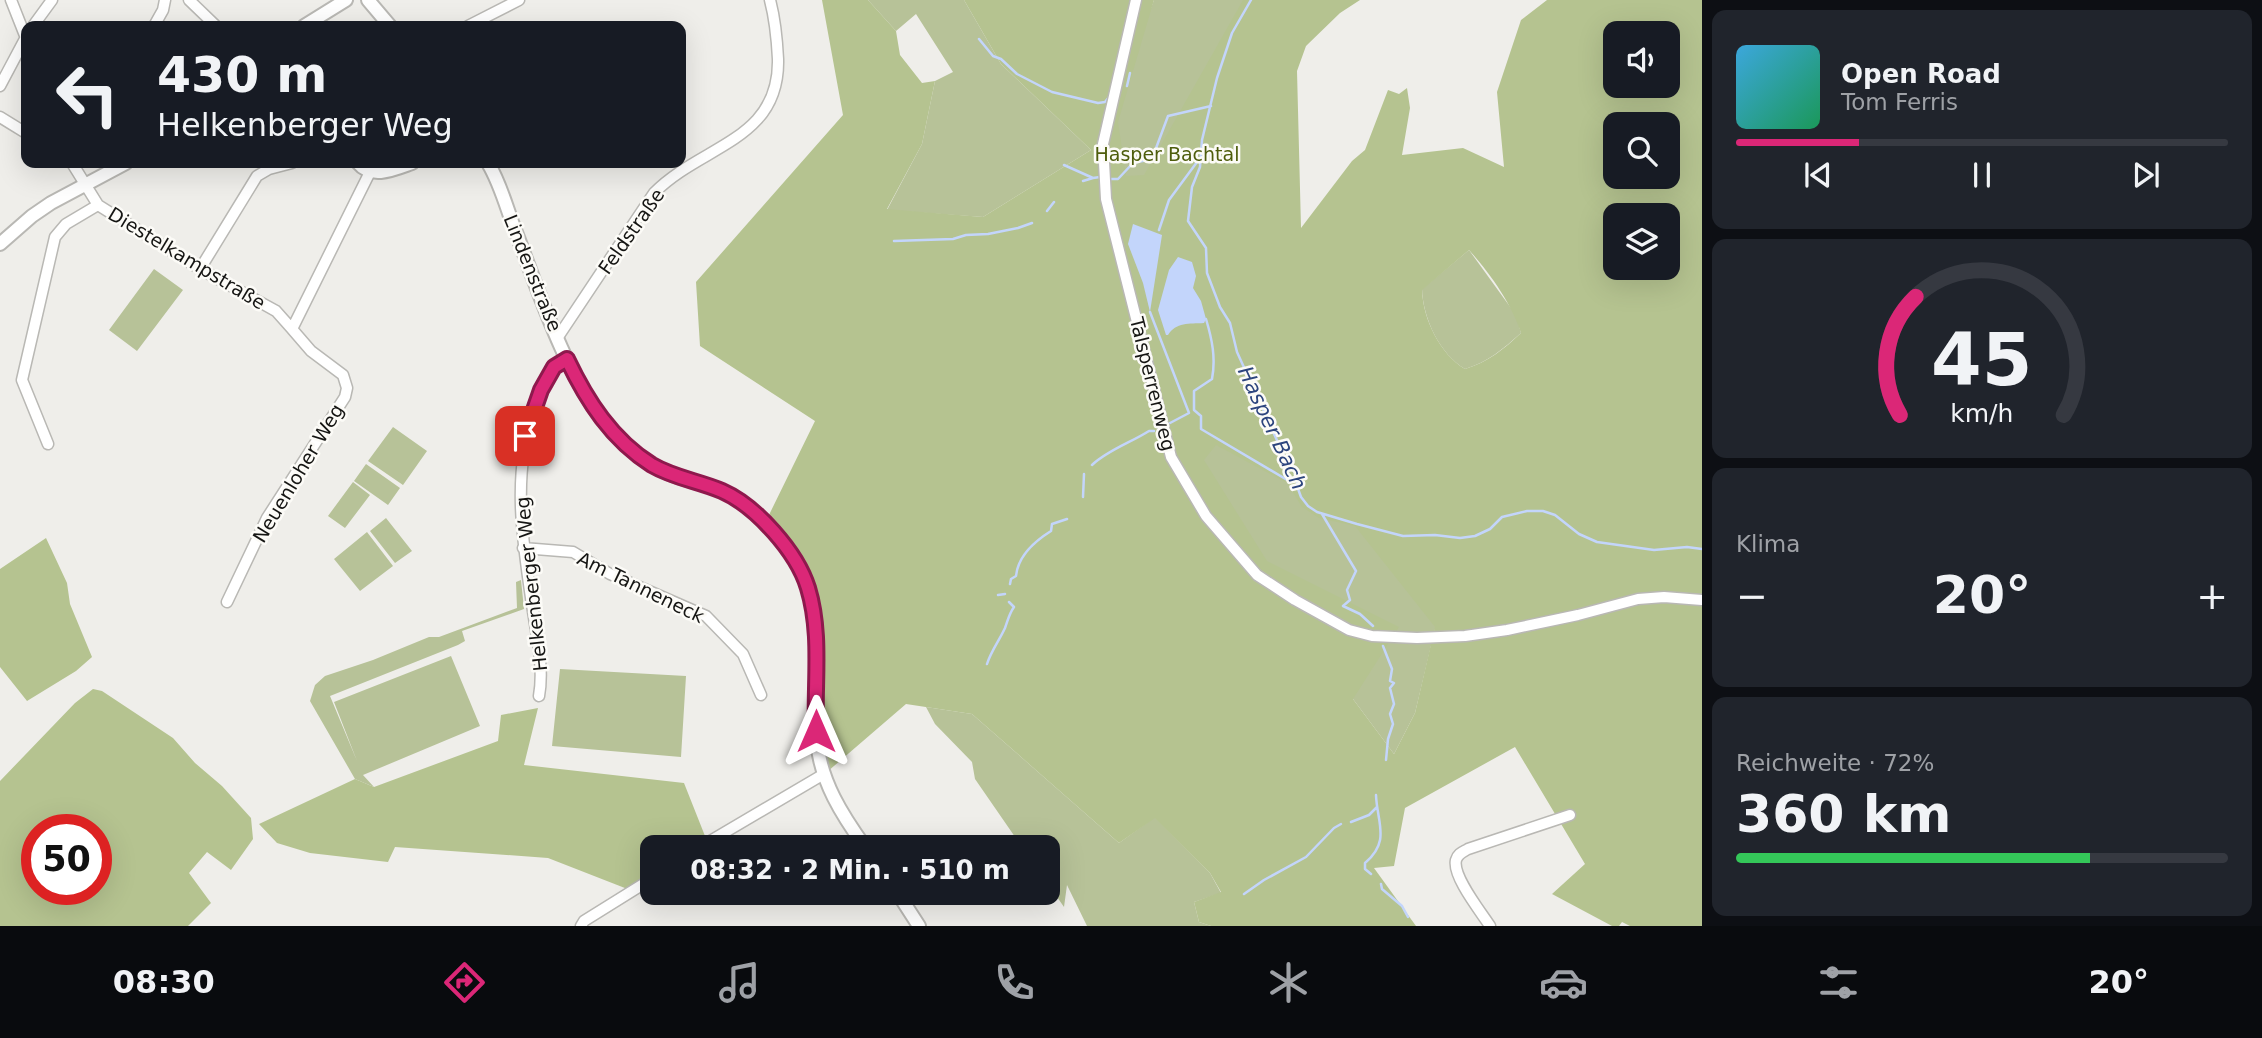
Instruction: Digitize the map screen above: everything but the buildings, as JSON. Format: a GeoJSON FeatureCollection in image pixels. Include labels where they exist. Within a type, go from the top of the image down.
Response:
{"type":"FeatureCollection","features":[{"type":"Feature","properties":{"kind":"main road"},"geometry":{"type":"LineString","coordinates":[[312,21],[345,0]]}},
{"type":"Feature","properties":{"kind":"main road"},"geometry":{"type":"LineString","coordinates":[[371,3],[379,21]]}},
{"type":"Feature","properties":{"kind":"main road"},"geometry":{"type":"LineString","coordinates":[[371,3],[386,21]]}},
{"type":"Feature","properties":{"kind":"main road"},"geometry":{"type":"LineString","coordinates":[[0,244],[32,216],[117,168]]}},
{"type":"Feature","properties":{"kind":"main road"},"geometry":{"type":"LineString","coordinates":[[365,168],[370,172],[385,172],[397,168]]}},
{"type":"Feature","properties":{"kind":"main road","name":"Lindenstraße"},"geometry":{"type":"LineString","coordinates":[[490,168],[567,359],[579,384],[607,426],[638,455],[663,471],[721,490],[735,498],[767,526],[795,559],[808,589],[815,622],[817,741],[824,774],[841,813],[856,835]]}},
{"type":"Feature","properties":{"kind":"main road"},"geometry":{"type":"LineString","coordinates":[[905,905],[919,926]]}},
{"type":"Feature","properties":{"kind":"street"},"geometry":{"type":"LineString","coordinates":[[11,0],[21,25]]}},
{"type":"Feature","properties":{"kind":"street"},"geometry":{"type":"LineString","coordinates":[[37,21],[52,0]]}},
{"type":"Feature","properties":{"kind":"street"},"geometry":{"type":"LineString","coordinates":[[157,21],[165,0]]}},
{"type":"Feature","properties":{"kind":"street"},"geometry":{"type":"LineString","coordinates":[[189,0],[211,21]]}},
{"type":"Feature","properties":{"kind":"street"},"geometry":{"type":"LineString","coordinates":[[478,21],[519,0]]}},
{"type":"Feature","properties":{"kind":"street","name":"Feldstraße"},"geometry":{"type":"LineString","coordinates":[[558,337],[654,193],[671,178],[746,131],[764,113],[771,101],[778,74],[777,45],[770,0]]}},
{"type":"Feature","properties":{"kind":"street","name":"Talsperrenweg"},"geometry":{"type":"LineString","coordinates":[[1136,0],[1102,144],[1106,199],[1171,457],[1206,516],[1257,575],[1295,600],[1349,629],[1372,636],[1465,636],[1578,615],[1638,599],[1664,597],[1702,600]]}},
{"type":"Feature","properties":{"kind":"street"},"geometry":{"type":"LineString","coordinates":[[0,86],[21,46]]}},
{"type":"Feature","properties":{"kind":"street"},"geometry":{"type":"LineString","coordinates":[[0,117],[21,130]]}},
{"type":"Feature","properties":{"kind":"street","name":"Diestelkampstraße"},"geometry":{"type":"LineString","coordinates":[[77,168],[98,205],[200,269],[276,311],[292,329]]}},
{"type":"Feature","properties":{"kind":"street"},"geometry":{"type":"LineString","coordinates":[[200,269],[257,176],[273,168]]}},
{"type":"Feature","properties":{"kind":"street"},"geometry":{"type":"LineString","coordinates":[[292,329],[370,172]]}},
{"type":"Feature","properties":{"kind":"street"},"geometry":{"type":"LineString","coordinates":[[48,444],[22,380],[55,237],[66,224],[98,205]]}},
{"type":"Feature","properties":{"kind":"street","name":"Neuenloher Weg"},"geometry":{"type":"LineString","coordinates":[[227,602],[267,518],[313,449],[346,392],[343,375],[311,351],[292,329]]}},
{"type":"Feature","properties":{"kind":"street","name":"Helkenberger Weg"},"geometry":{"type":"LineString","coordinates":[[539,696],[541,683],[537,638],[523,548],[521,465],[525,436],[541,390],[554,367],[567,359]]}},
{"type":"Feature","properties":{"kind":"street","name":"Am Tanneneck"},"geometry":{"type":"LineString","coordinates":[[523,548],[573,552],[610,574],[706,616],[743,654],[761,695]]}},
{"type":"Feature","properties":{"kind":"street"},"geometry":{"type":"LineString","coordinates":[[720,835],[824,774]]}},
{"type":"Feature","properties":{"kind":"street"},"geometry":{"type":"LineString","coordinates":[[1490,926],[1458,875],[1455,862],[1458,856],[1468,849],[1570,815]]}},
{"type":"Feature","properties":{"kind":"street"},"geometry":{"type":"LineString","coordinates":[[581,926],[584,921],[640,886]]}},
{"type":"Feature","properties":{"kind":"green space"},"geometry":{"type":"Polygon","coordinates":[[[822,0],[868,0],[896,31],[900,55],[922,83],[935,81],[922,144],[887,209],[983,217],[1091,150],[1001,64],[964,0],[1154,0],[1118,122],[1126,176],[1144,175],[1243,0],[1360,0],[1340,13],[1306,46],[1297,71],[1301,228],[1352,161],[1365,150],[1388,90],[1399,94],[1407,88],[1410,108],[1402,155],[1463,148],[1504,167],[1497,92],[1521,20],[1547,0],[1702,0],[1702,926],[1630,926],[1622,922],[1619,926],[1612,926],[1552,894],[1585,864],[1515,747],[1405,808],[1394,866],[1374,868],[1416,926],[1211,926],[1199,922],[1194,902],[1221,892],[1210,873],[1155,818],[1119,843],[972,714],[906,704],[827,772],[818,718],[814,588],[768,517],[815,421],[700,346],[696,282],[843,115],[822,0]],[[1469,250],[1422,290],[1434,335],[1448,354],[1465,369],[1495,354],[1521,333],[1499,289],[1469,250]],[[1216,445],[1204,460],[1267,561],[1399,627],[1353,699],[1394,754],[1415,713],[1435,627],[1355,526],[1319,518],[1302,507],[1287,483],[1216,445]]]}},
{"type":"Feature","properties":{"kind":"green space"},"geometry":{"type":"Polygon","coordinates":[[[868,0],[964,0],[1001,64],[1091,150],[983,217],[887,210],[922,144],[935,81],[953,72],[916,14],[896,31],[868,0]]]}},
{"type":"Feature","properties":{"kind":"green space","name":"Hasper Bachtal"},"geometry":{"type":"Polygon","coordinates":[[[1154,0],[1273,0],[1244,74],[1443,629],[1435,629],[1415,713],[1394,754],[1353,699],[1269,567],[1216,506],[1109,186],[1118,113],[1154,0]]]}},
{"type":"Feature","properties":{"kind":"green space"},"geometry":{"type":"Polygon","coordinates":[[[1469,250],[1516,315],[1521,333],[1488,359],[1465,369],[1448,354],[1434,335],[1422,289],[1469,250]]]}},
{"type":"Feature","properties":{"kind":"green space"},"geometry":{"type":"Polygon","coordinates":[[[154,269],[183,290],[137,351],[109,330],[154,269]]]}},
{"type":"Feature","properties":{"kind":"green space"},"geometry":{"type":"Polygon","coordinates":[[[393,427],[427,451],[403,485],[368,461],[393,427]]]}},
{"type":"Feature","properties":{"kind":"green space"},"geometry":{"type":"Polygon","coordinates":[[[366,464],[400,488],[388,505],[354,481],[366,464]]]}},
{"type":"Feature","properties":{"kind":"green space"},"geometry":{"type":"Polygon","coordinates":[[[353,482],[370,495],[345,528],[328,516],[353,482]]]}},
{"type":"Feature","properties":{"kind":"green space"},"geometry":{"type":"Polygon","coordinates":[[[386,518],[412,551],[395,563],[370,531],[386,518]]]}},
{"type":"Feature","properties":{"kind":"green space"},"geometry":{"type":"Polygon","coordinates":[[[367,532],[393,566],[360,591],[334,559],[367,532]]]}},
{"type":"Feature","properties":{"kind":"green space"},"geometry":{"type":"Polygon","coordinates":[[[46,538],[67,583],[70,604],[92,657],[76,671],[27,701],[0,667],[0,569],[46,538]]]}},
{"type":"Feature","properties":{"kind":"green space"},"geometry":{"type":"Polygon","coordinates":[[[521,580],[524,609],[462,631],[465,641],[458,645],[330,696],[357,761],[334,702],[451,656],[480,726],[363,775],[374,787],[355,779],[310,701],[315,685],[325,676],[517,608],[516,582],[521,580]]]}},
{"type":"Feature","properties":{"kind":"green space"},"geometry":{"type":"Polygon","coordinates":[[[560,669],[686,676],[681,757],[552,746],[560,669]]]}},
{"type":"Feature","properties":{"kind":"green space"},"geometry":{"type":"Polygon","coordinates":[[[93,689],[102,691],[173,738],[195,763],[222,786],[251,818],[253,839],[231,870],[207,852],[189,873],[211,903],[188,926],[0,926],[0,781],[75,703],[93,689]]]}},
{"type":"Feature","properties":{"kind":"green space"},"geometry":{"type":"Polygon","coordinates":[[[926,707],[972,714],[1119,843],[1155,817],[1210,873],[1221,893],[1194,902],[1199,922],[1211,926],[1087,926],[1067,885],[1064,907],[1060,901],[1060,835],[1014,835],[975,779],[972,762],[935,724],[926,707]]]}},
{"type":"Feature","properties":{"kind":"green space"},"geometry":{"type":"Polygon","coordinates":[[[538,708],[524,765],[684,783],[705,835],[640,835],[640,883],[630,890],[548,858],[395,847],[388,862],[310,853],[277,843],[259,824],[355,779],[374,787],[498,741],[501,715],[538,708]]]}},
{"type":"Feature","properties":{"kind":"water"},"geometry":{"type":"Polygon","coordinates":[[[1133,224],[1162,235],[1150,312],[1143,283],[1128,244],[1133,224]]]}},
{"type":"Feature","properties":{"kind":"water"},"geometry":{"type":"Polygon","coordinates":[[[1178,257],[1192,262],[1196,276],[1193,288],[1201,301],[1206,319],[1204,323],[1179,326],[1166,335],[1158,310],[1169,270],[1178,257]]]}},
{"type":"Feature","properties":{"kind":"waterway","name":"Hasper Bach"},"geometry":{"type":"LineString","coordinates":[[1251,0],[1232,33],[1217,78],[1202,140],[1200,167],[1192,187],[1188,221],[1206,248],[1207,273],[1220,307],[1230,323],[1237,352],[1285,458],[1298,477],[1297,486],[1308,506],[1317,512],[1403,536],[1435,535],[1460,538],[1475,536],[1490,529],[1502,517],[1527,511],[1543,511],[1555,515],[1579,534],[1597,542],[1654,550],[1687,547],[1702,549]]}},
{"type":"Feature","properties":{"kind":"waterway"},"geometry":{"type":"LineString","coordinates":[[979,39],[993,56],[1001,59],[1017,74],[1052,92],[1098,103],[1105,102],[1109,97]]}},
{"type":"Feature","properties":{"kind":"waterway"},"geometry":{"type":"LineString","coordinates":[[1127,86],[1130,73]]}},
{"type":"Feature","properties":{"kind":"waterway"},"geometry":{"type":"LineString","coordinates":[[1109,179],[1118,179],[1133,163],[1152,159],[1168,116],[1211,106]]}},
{"type":"Feature","properties":{"kind":"waterway"},"geometry":{"type":"LineString","coordinates":[[1159,230],[1169,200],[1200,158]]}},
{"type":"Feature","properties":{"kind":"waterway"},"geometry":{"type":"LineString","coordinates":[[1064,165],[1093,178],[1100,177]]}},
{"type":"Feature","properties":{"kind":"waterway"},"geometry":{"type":"LineString","coordinates":[[1083,181],[1093,178]]}},
{"type":"Feature","properties":{"kind":"waterway"},"geometry":{"type":"LineString","coordinates":[[1047,211],[1054,202]]}},
{"type":"Feature","properties":{"kind":"waterway"},"geometry":{"type":"LineString","coordinates":[[894,241],[953,239],[1018,228],[1032,223]]}},
{"type":"Feature","properties":{"kind":"waterway"},"geometry":{"type":"LineString","coordinates":[[1150,312],[1189,413],[1170,423]]}},
{"type":"Feature","properties":{"kind":"waterway"},"geometry":{"type":"LineString","coordinates":[[1206,319],[1214,364],[1212,379],[1194,391],[1194,410],[1201,416],[1201,429],[1289,481]]}},
{"type":"Feature","properties":{"kind":"waterway"},"geometry":{"type":"LineString","coordinates":[[1092,465],[1112,451],[1149,431],[1154,431]]}},
{"type":"Feature","properties":{"kind":"waterway"},"geometry":{"type":"LineString","coordinates":[[1083,497],[1084,474]]}},
{"type":"Feature","properties":{"kind":"waterway"},"geometry":{"type":"LineString","coordinates":[[1322,514],[1356,571],[1347,590],[1350,600],[1343,606],[1360,614],[1373,626]]}},
{"type":"Feature","properties":{"kind":"waterway"},"geometry":{"type":"LineString","coordinates":[[1010,584],[1028,550],[1051,531],[1052,524],[1067,519]]}},
{"type":"Feature","properties":{"kind":"waterway"},"geometry":{"type":"LineString","coordinates":[[998,595],[1005,594]]}},
{"type":"Feature","properties":{"kind":"waterway"},"geometry":{"type":"LineString","coordinates":[[987,664],[1014,607],[1009,602]]}},
{"type":"Feature","properties":{"kind":"waterway"},"geometry":{"type":"LineString","coordinates":[[1383,646],[1392,669],[1390,681],[1394,683],[1390,688],[1394,704],[1390,714],[1393,724],[1386,760]]}},
{"type":"Feature","properties":{"kind":"waterway"},"geometry":{"type":"LineString","coordinates":[[1371,874],[1365,869],[1365,863],[1378,847],[1381,831],[1376,795]]}},
{"type":"Feature","properties":{"kind":"waterway"},"geometry":{"type":"LineString","coordinates":[[1351,822],[1369,815],[1377,807]]}},
{"type":"Feature","properties":{"kind":"waterway"},"geometry":{"type":"LineString","coordinates":[[1244,894],[1306,857],[1341,824]]}},
{"type":"Feature","properties":{"kind":"waterway"},"geometry":{"type":"LineString","coordinates":[[1381,884],[1382,889],[1402,906],[1408,917]]}},
{"type":"Feature","properties":{"kind":"route"},"geometry":{"type":"LineString","coordinates":[[525,436],[541,390],[554,367],[567,359],[594,409],[607,426],[638,455],[663,471],[721,490],[746,506],[767,526],[795,559],[813,606],[816,639],[816,731]]}}]}
